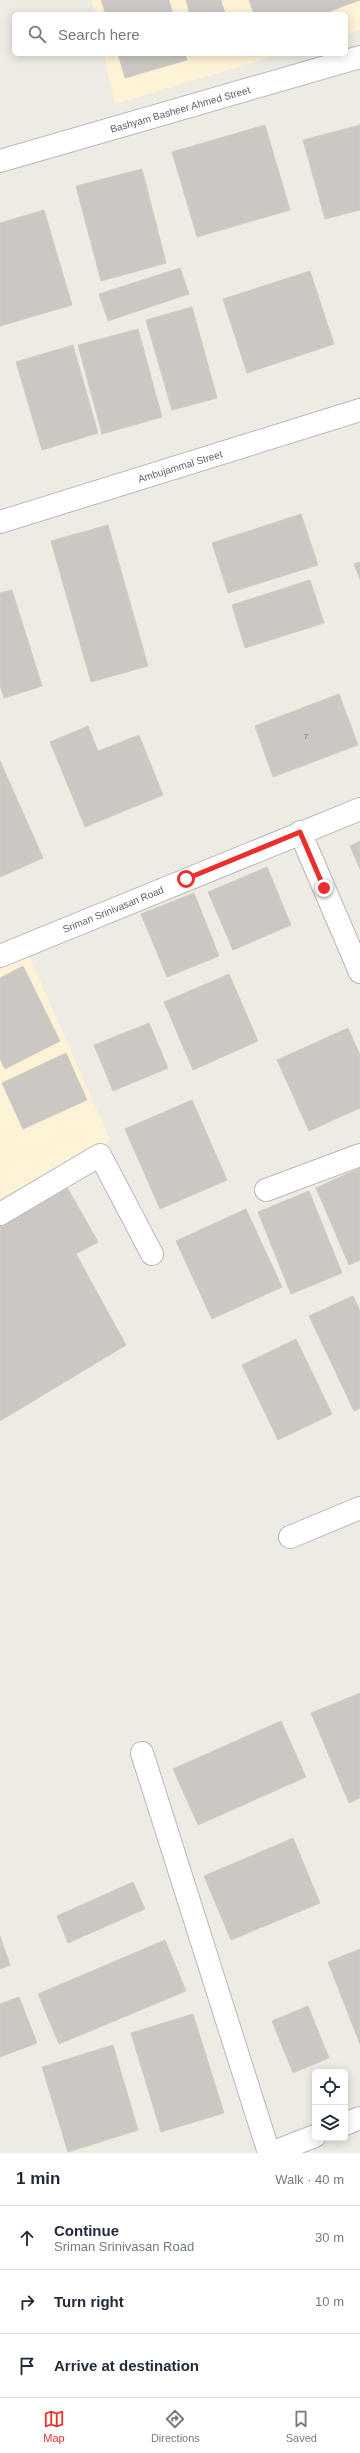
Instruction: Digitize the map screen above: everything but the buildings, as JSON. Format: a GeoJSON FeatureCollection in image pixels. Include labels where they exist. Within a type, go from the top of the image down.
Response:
{"type":"FeatureCollection","features":[{"type":"Feature","properties":{"kind":"street","name":"Bashyam Basheer Ahmed Street"},"geometry":{"type":"LineString","coordinates":[[0,162],[360,57]]}},
{"type":"Feature","properties":{"kind":"street","name":"Ambujammal Street"},"geometry":{"type":"LineString","coordinates":[[0,522],[360,410]]}},
{"type":"Feature","properties":{"kind":"street","name":"Sriman Srinivasan Road"},"geometry":{"type":"LineString","coordinates":[[0,956],[300,832],[360,809]]}},
{"type":"Feature","properties":{"kind":"street"},"geometry":{"type":"LineString","coordinates":[[300,832],[360,972]]}},
{"type":"Feature","properties":{"kind":"street"},"geometry":{"type":"LineString","coordinates":[[0,1214],[100,1154],[152,1254]]}},
{"type":"Feature","properties":{"kind":"street"},"geometry":{"type":"LineString","coordinates":[[266,1190],[360,1155]]}},
{"type":"Feature","properties":{"kind":"street"},"geometry":{"type":"LineString","coordinates":[[290,1537],[360,1508]]}},
{"type":"Feature","properties":{"kind":"street"},"geometry":{"type":"LineString","coordinates":[[142,1754],[270,2153],[312,2137]]}},
{"type":"Feature","properties":{"kind":"street"},"geometry":{"type":"LineString","coordinates":[[348,2123],[360,2118]]}},
{"type":"Feature","properties":{"kind":"shaded area"},"geometry":{"type":"Polygon","coordinates":[[[92,0],[360,0],[360,30],[348,34],[348,12],[95,12],[92,0]]]}},
{"type":"Feature","properties":{"kind":"shaded area"},"geometry":{"type":"Polygon","coordinates":[[[104,56],[274,56],[115,104],[104,56]]]}},
{"type":"Feature","properties":{"kind":"shaded area"},"geometry":{"type":"Polygon","coordinates":[[[27,951],[110,1140],[0,1203],[0,963],[27,951]]]}},
{"type":"Feature","properties":{"kind":"route"},"geometry":{"type":"LineString","coordinates":[[186,879],[300,832],[324,888]]}}]}
